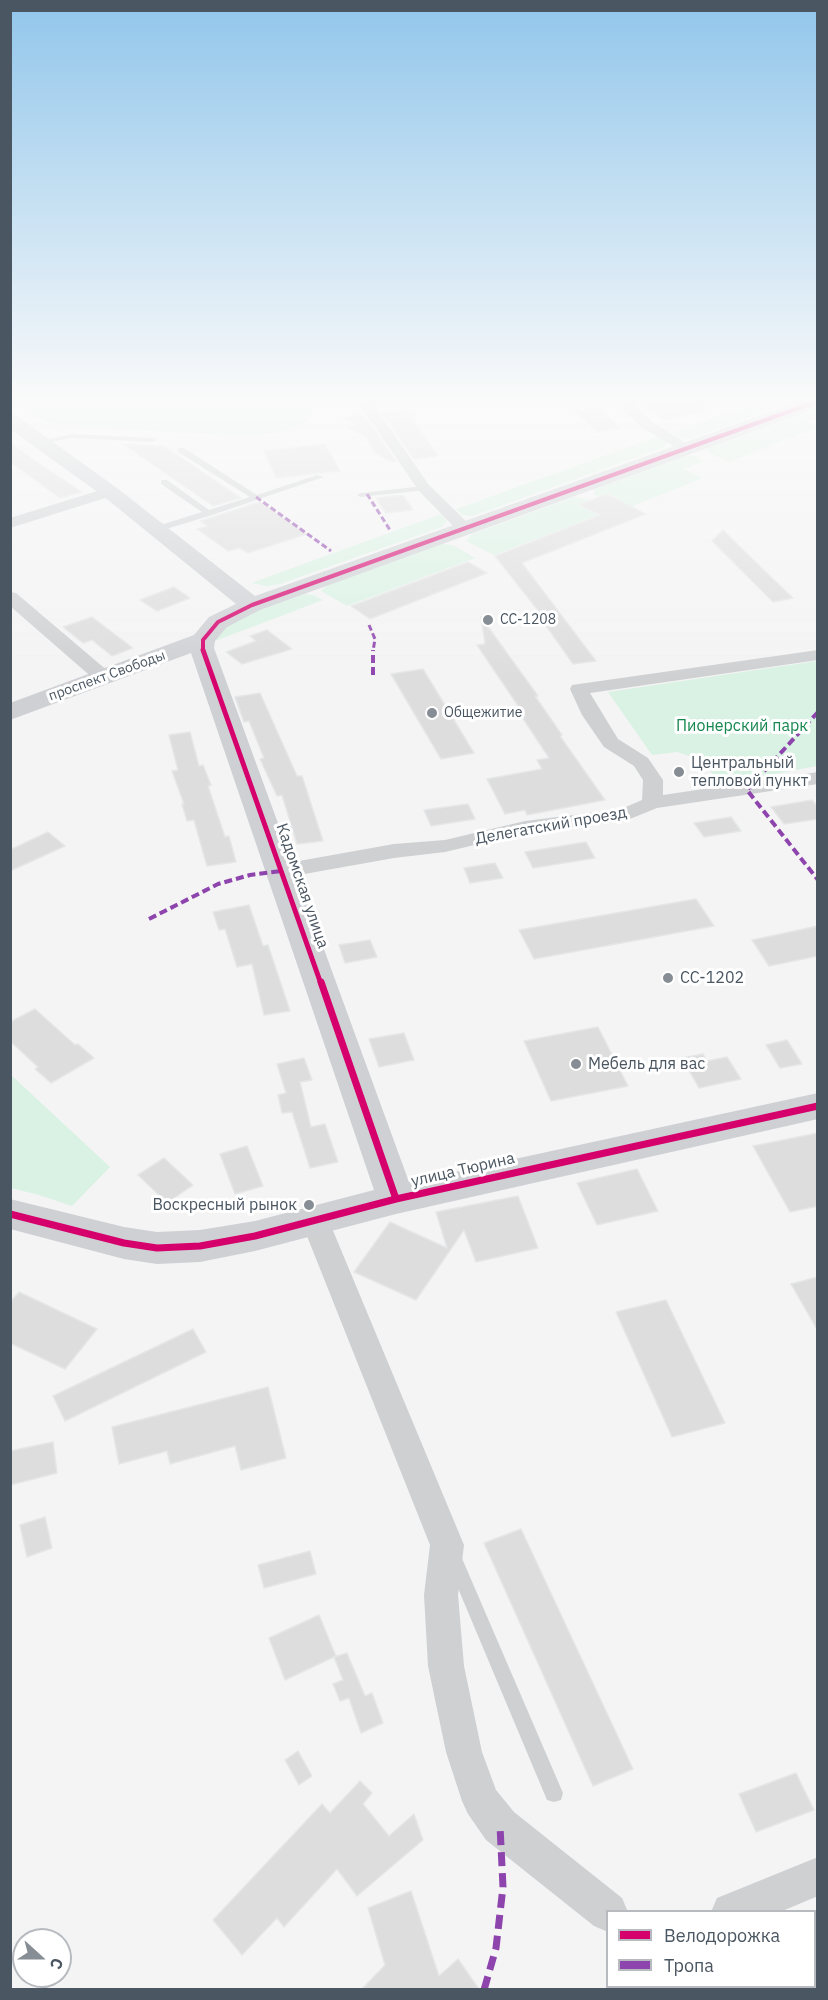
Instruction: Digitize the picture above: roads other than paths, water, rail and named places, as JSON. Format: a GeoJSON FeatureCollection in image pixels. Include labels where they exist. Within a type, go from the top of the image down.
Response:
{"type":"FeatureCollection","features":[{"type":"Feature","properties":{"kind":"street"},"geometry":{"type":"LineString","coordinates":[[427,491],[465,530]]}},
{"type":"Feature","properties":{"kind":"street"},"geometry":{"type":"LineString","coordinates":[[203,640],[218,622],[252,605],[571,491]]}},
{"type":"Feature","properties":{"kind":"street"},"geometry":{"type":"LineString","coordinates":[[10,523],[110,492],[252,605]]}},
{"type":"Feature","properties":{"kind":"street"},"geometry":{"type":"LineString","coordinates":[[10,597],[102,676]]}},
{"type":"Feature","properties":{"kind":"street","name":"проспект Свободы"},"geometry":{"type":"LineString","coordinates":[[10,712],[203,640]]}},
{"type":"Feature","properties":{"kind":"street","name":"Кадомская улица"},"geometry":{"type":"LineString","coordinates":[[203,640],[202,648],[396,1199]]}},
{"type":"Feature","properties":{"kind":"street"},"geometry":{"type":"LineString","coordinates":[[652,803],[653,780],[641,762],[611,743],[592,715],[579,688],[818,655]]}},
{"type":"Feature","properties":{"kind":"street","name":"Делегатский проезд"},"geometry":{"type":"LineString","coordinates":[[282,871],[394,851],[445,846],[525,827],[625,815],[652,803],[818,778]]}},
{"type":"Feature","properties":{"kind":"street","name":"улица Тюрина"},"geometry":{"type":"LineString","coordinates":[[10,1214],[93,1237],[157,1248],[222,1242],[315,1221],[396,1199],[818,1106]]}},
{"type":"Feature","properties":{"kind":"street"},"geometry":{"type":"LineString","coordinates":[[315,1221],[447,1545],[441,1595],[446,1666],[464,1752],[481,1801],[500,1826],[607,1910]]}},
{"type":"Feature","properties":{"kind":"street"},"geometry":{"type":"LineString","coordinates":[[733,1910],[818,1876]]}},
{"type":"Feature","properties":{"kind":"lane"},"geometry":{"type":"LineString","coordinates":[[178,491],[209,513]]}},
{"type":"Feature","properties":{"kind":"lane"},"geometry":{"type":"LineString","coordinates":[[247,491],[256,497]]}},
{"type":"Feature","properties":{"kind":"lane"},"geometry":{"type":"LineString","coordinates":[[156,529],[274,491]]}},
{"type":"Feature","properties":{"kind":"lane"},"geometry":{"type":"LineString","coordinates":[[361,495],[394,491]]}},
{"type":"Feature","properties":{"kind":"lane"},"geometry":{"type":"LineString","coordinates":[[447,1545],[554,1793]]}},
{"type":"Feature","properties":{"kind":"place","name":"СС-1208"},"geometry":{"type":"Point","coordinates":[488,620]}},
{"type":"Feature","properties":{"kind":"place","name":"Общежитие"},"geometry":{"type":"Point","coordinates":[432,713]}},
{"type":"Feature","properties":{"kind":"place","name":"Центральный тепловой пункт"},"geometry":{"type":"Point","coordinates":[679,772]}},
{"type":"Feature","properties":{"kind":"place","name":"СС-1202"},"geometry":{"type":"Point","coordinates":[668,978]}},
{"type":"Feature","properties":{"kind":"place","name":"Мебель для вас"},"geometry":{"type":"Point","coordinates":[576,1064]}},
{"type":"Feature","properties":{"kind":"place","name":"Воскресный рынок"},"geometry":{"type":"Point","coordinates":[309,1205]}},
{"type":"Feature","properties":{"kind":"park label","name":"Пионерский парк"},"geometry":{"type":"Point","coordinates":[742,726]}}]}
